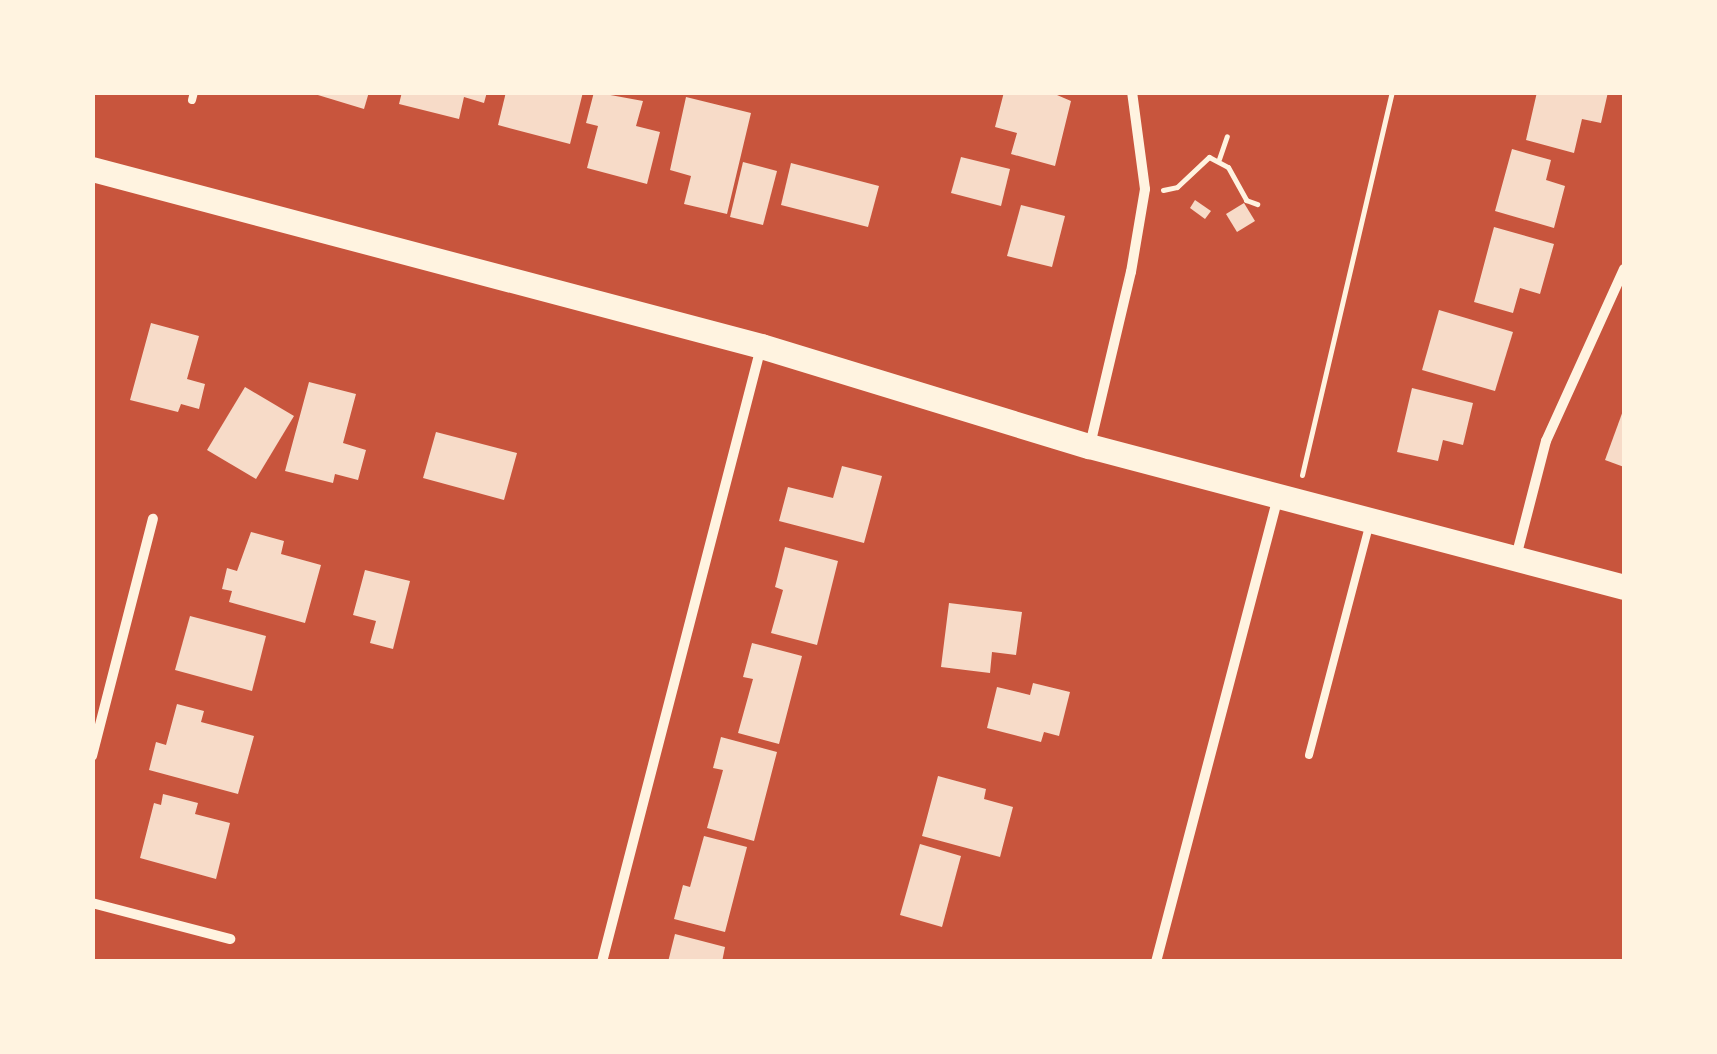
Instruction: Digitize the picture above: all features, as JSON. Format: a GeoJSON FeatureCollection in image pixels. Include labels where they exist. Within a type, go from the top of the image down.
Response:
{"type":"FeatureCollection","features":[{"type":"Feature","properties":{"kind":"main road"},"geometry":{"type":"LineString","coordinates":[[92,169],[761,346],[1089,446],[1624,587]]}},
{"type":"Feature","properties":{"kind":"street"},"geometry":{"type":"LineString","coordinates":[[1089,446],[1131,272],[1145,189],[1132,92]]}},
{"type":"Feature","properties":{"kind":"street"},"geometry":{"type":"LineString","coordinates":[[1515,559],[1546,441],[1624,269]]}},
{"type":"Feature","properties":{"kind":"street"},"geometry":{"type":"LineString","coordinates":[[602,962],[761,346]]}},
{"type":"Feature","properties":{"kind":"street"},"geometry":{"type":"LineString","coordinates":[[1156,962],[1287,500]]}},
{"type":"Feature","properties":{"kind":"street"},"geometry":{"type":"LineString","coordinates":[[92,756],[153,519]]}},
{"type":"Feature","properties":{"kind":"street"},"geometry":{"type":"LineString","coordinates":[[92,903],[230,938]]}},
{"type":"Feature","properties":{"kind":"lane"},"geometry":{"type":"LineString","coordinates":[[1309,756],[1370,521]]}},
{"type":"Feature","properties":{"kind":"path"},"geometry":{"type":"LineString","coordinates":[[1287,500],[1392,92]]}},
{"type":"Feature","properties":{"kind":"path"},"geometry":{"type":"LineString","coordinates":[[1219,158],[1226,136]]}},
{"type":"Feature","properties":{"kind":"path"},"geometry":{"type":"LineString","coordinates":[[1145,189],[1177,188],[1208,156],[1219,158],[1246,200],[1257,204]]}},
{"type":"Feature","properties":{"kind":"building"},"geometry":{"type":"Polygon","coordinates":[[[308,92],[369,92],[364,109],[308,92]]]}},
{"type":"Feature","properties":{"kind":"building"},"geometry":{"type":"Polygon","coordinates":[[[402,92],[487,92],[484,103],[464,97],[459,119],[399,104],[402,92]]]}},
{"type":"Feature","properties":{"kind":"building"},"geometry":{"type":"Polygon","coordinates":[[[506,92],[583,92],[570,144],[498,125],[506,92]]]}},
{"type":"Feature","properties":{"kind":"building"},"geometry":{"type":"Polygon","coordinates":[[[594,92],[643,101],[636,126],[660,132],[647,184],[587,168],[598,126],[586,123],[594,92]]]}},
{"type":"Feature","properties":{"kind":"building"},"geometry":{"type":"Polygon","coordinates":[[[1004,92],[1050,92],[1071,101],[1055,166],[1011,154],[1017,133],[995,127],[1004,92]]]}},
{"type":"Feature","properties":{"kind":"building"},"geometry":{"type":"Polygon","coordinates":[[[1537,92],[1608,92],[1601,123],[1582,119],[1574,153],[1526,140],[1537,92]]]}},
{"type":"Feature","properties":{"kind":"building"},"geometry":{"type":"Polygon","coordinates":[[[686,97],[751,113],[727,214],[684,204],[691,176],[670,170],[686,97]]]}},
{"type":"Feature","properties":{"kind":"building"},"geometry":{"type":"Polygon","coordinates":[[[1512,149],[1551,160],[1546,180],[1565,186],[1554,228],[1495,211],[1512,149]]]}},
{"type":"Feature","properties":{"kind":"building"},"geometry":{"type":"Polygon","coordinates":[[[961,157],[1010,169],[1001,206],[951,193],[961,157]]]}},
{"type":"Feature","properties":{"kind":"building"},"geometry":{"type":"Polygon","coordinates":[[[743,162],[777,171],[763,225],[730,217],[743,162]]]}},
{"type":"Feature","properties":{"kind":"building"},"geometry":{"type":"Polygon","coordinates":[[[791,163],[879,186],[868,227],[781,205],[791,163]]]}},
{"type":"Feature","properties":{"kind":"building"},"geometry":{"type":"Polygon","coordinates":[[[1195,200],[1211,211],[1205,219],[1190,208],[1195,200]]]}},
{"type":"Feature","properties":{"kind":"building"},"geometry":{"type":"Polygon","coordinates":[[[1244,203],[1255,221],[1237,232],[1226,214],[1244,203]]]}},
{"type":"Feature","properties":{"kind":"building"},"geometry":{"type":"Polygon","coordinates":[[[1021,205],[1065,216],[1052,267],[1007,256],[1021,205]]]}},
{"type":"Feature","properties":{"kind":"building"},"geometry":{"type":"Polygon","coordinates":[[[1494,227],[1554,244],[1540,294],[1520,288],[1513,313],[1474,302],[1494,227]]]}},
{"type":"Feature","properties":{"kind":"building"},"geometry":{"type":"Polygon","coordinates":[[[1439,310],[1513,332],[1495,391],[1422,370],[1439,310]]]}},
{"type":"Feature","properties":{"kind":"building"},"geometry":{"type":"Polygon","coordinates":[[[151,323],[199,336],[187,379],[205,384],[199,409],[181,404],[178,412],[130,400],[151,323]]]}},
{"type":"Feature","properties":{"kind":"building"},"geometry":{"type":"Polygon","coordinates":[[[309,382],[356,394],[343,443],[366,450],[358,480],[335,474],[333,483],[285,471],[309,382]]]}},
{"type":"Feature","properties":{"kind":"building"},"geometry":{"type":"Polygon","coordinates":[[[245,387],[294,416],[256,479],[207,450],[245,387]]]}},
{"type":"Feature","properties":{"kind":"building"},"geometry":{"type":"Polygon","coordinates":[[[1412,388],[1473,403],[1463,445],[1443,440],[1438,461],[1397,452],[1412,388]]]}},
{"type":"Feature","properties":{"kind":"building"},"geometry":{"type":"Polygon","coordinates":[[[1624,408],[1624,467],[1605,460],[1624,408]]]}},
{"type":"Feature","properties":{"kind":"building"},"geometry":{"type":"Polygon","coordinates":[[[436,432],[517,453],[504,500],[423,478],[436,432]]]}},
{"type":"Feature","properties":{"kind":"building"},"geometry":{"type":"Polygon","coordinates":[[[842,466],[882,476],[864,543],[779,521],[788,487],[833,498],[842,466]]]}},
{"type":"Feature","properties":{"kind":"building"},"geometry":{"type":"Polygon","coordinates":[[[251,532],[284,541],[281,554],[321,565],[305,623],[229,602],[232,591],[222,589],[227,568],[237,571],[251,532]]]}},
{"type":"Feature","properties":{"kind":"building"},"geometry":{"type":"Polygon","coordinates":[[[785,547],[838,561],[817,645],[771,633],[783,590],[775,587],[785,547]]]}},
{"type":"Feature","properties":{"kind":"building"},"geometry":{"type":"Polygon","coordinates":[[[365,570],[410,581],[393,649],[370,643],[376,621],[353,615],[365,570]]]}},
{"type":"Feature","properties":{"kind":"building"},"geometry":{"type":"Polygon","coordinates":[[[949,603],[1022,612],[1016,655],[992,652],[990,673],[941,667],[949,603]]]}},
{"type":"Feature","properties":{"kind":"building"},"geometry":{"type":"Polygon","coordinates":[[[190,616],[266,636],[252,691],[175,670],[190,616]]]}},
{"type":"Feature","properties":{"kind":"building"},"geometry":{"type":"Polygon","coordinates":[[[752,643],[802,656],[779,744],[738,733],[753,679],[743,677],[752,643]]]}},
{"type":"Feature","properties":{"kind":"building"},"geometry":{"type":"Polygon","coordinates":[[[1033,683],[1070,692],[1059,736],[1044,732],[1041,742],[987,728],[997,687],[1030,695],[1033,683]]]}},
{"type":"Feature","properties":{"kind":"building"},"geometry":{"type":"Polygon","coordinates":[[[177,704],[204,711],[201,722],[254,736],[238,794],[149,770],[156,742],[166,745],[177,704]]]}},
{"type":"Feature","properties":{"kind":"building"},"geometry":{"type":"Polygon","coordinates":[[[721,737],[777,752],[754,841],[707,828],[723,770],[713,768],[721,737]]]}},
{"type":"Feature","properties":{"kind":"building"},"geometry":{"type":"Polygon","coordinates":[[[938,776],[986,789],[984,799],[1013,807],[1000,857],[922,836],[938,776]]]}},
{"type":"Feature","properties":{"kind":"building"},"geometry":{"type":"Polygon","coordinates":[[[163,794],[198,803],[195,814],[230,823],[216,879],[140,858],[154,803],[161,805],[163,794]]]}},
{"type":"Feature","properties":{"kind":"building"},"geometry":{"type":"Polygon","coordinates":[[[704,836],[747,847],[725,932],[674,919],[683,885],[690,887],[704,836]]]}},
{"type":"Feature","properties":{"kind":"building"},"geometry":{"type":"Polygon","coordinates":[[[920,844],[961,856],[942,927],[900,915],[920,844]]]}},
{"type":"Feature","properties":{"kind":"building"},"geometry":{"type":"Polygon","coordinates":[[[675,934],[725,947],[722,962],[668,962],[675,934]]]}}]}
